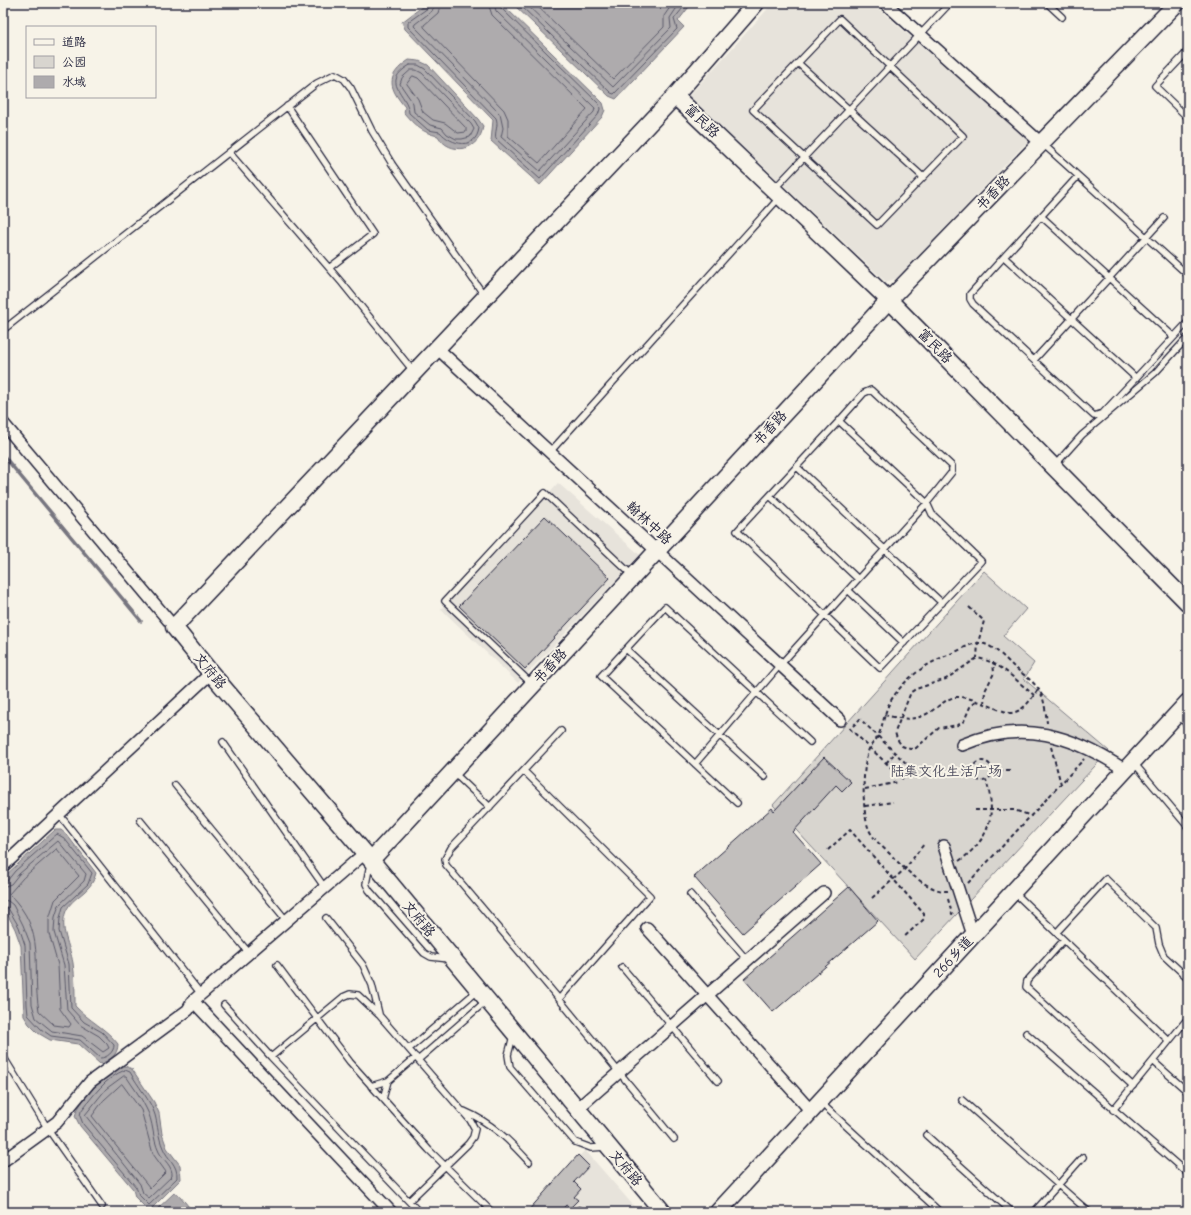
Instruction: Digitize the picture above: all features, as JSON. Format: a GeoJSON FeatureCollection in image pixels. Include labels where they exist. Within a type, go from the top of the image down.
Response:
{"type":"FeatureCollection","features":[{"type":"Feature","properties":{"kind":"street"},"geometry":{"type":"LineString","coordinates":[[3,423],[174,627],[675,96],[756,3]]}},
{"type":"Feature","properties":{"kind":"street"},"geometry":{"type":"LineString","coordinates":[[885,3],[1042,143]]}},
{"type":"Feature","properties":{"kind":"street","name":"书香路"},"geometry":{"type":"LineString","coordinates":[[368,857],[453,771],[889,300],[1177,3]]}},
{"type":"Feature","properties":{"kind":"street","name":"富民路"},"geometry":{"type":"LineString","coordinates":[[675,96],[889,300],[1188,603]]}},
{"type":"Feature","properties":{"kind":"street","name":"翰林中路"},"geometry":{"type":"LineString","coordinates":[[437,348],[840,720]]}},
{"type":"Feature","properties":{"kind":"street","name":"文府路"},"geometry":{"type":"LineString","coordinates":[[174,627],[211,673],[368,857],[663,1212]]}},
{"type":"Feature","properties":{"kind":"street"},"geometry":{"type":"LineString","coordinates":[[3,866],[211,673]]}},
{"type":"Feature","properties":{"kind":"street","name":"266乡道"},"geometry":{"type":"LineString","coordinates":[[718,1212],[1183,707]]}},
{"type":"Feature","properties":{"kind":"street"},"geometry":{"type":"LineString","coordinates":[[962,745],[981,737],[999,733],[1030,731],[1076,743],[1091,751],[1129,766]]}},
{"type":"Feature","properties":{"kind":"street"},"geometry":{"type":"LineString","coordinates":[[944,846],[973,935]]}},
{"type":"Feature","properties":{"kind":"street"},"geometry":{"type":"LineString","coordinates":[[3,1161],[48,1129],[68,1110],[90,1082],[188,1010],[197,998],[325,888],[368,857]]}},
{"type":"Feature","properties":{"kind":"street"},"geometry":{"type":"LineString","coordinates":[[577,1109],[824,893]]}},
{"type":"Feature","properties":{"kind":"street"},"geometry":{"type":"LineString","coordinates":[[647,928],[708,995],[815,1107]]}},
{"type":"Feature","properties":{"kind":"street"},"geometry":{"type":"LineString","coordinates":[[197,998],[391,1212]]}},
{"type":"Feature","properties":{"kind":"lane"},"geometry":{"type":"LineString","coordinates":[[550,452],[777,193],[804,158],[950,3]]}},
{"type":"Feature","properties":{"kind":"lane"},"geometry":{"type":"LineString","coordinates":[[1047,3],[1062,17]]}},
{"type":"Feature","properties":{"kind":"lane"},"geometry":{"type":"LineString","coordinates":[[840,19],[963,136],[877,225],[753,110],[798,63],[840,19]]}},
{"type":"Feature","properties":{"kind":"lane"},"geometry":{"type":"LineString","coordinates":[[1187,54],[1155,86],[1188,118]]}},
{"type":"Feature","properties":{"kind":"lane"},"geometry":{"type":"LineString","coordinates":[[798,63],[923,177]]}},
{"type":"Feature","properties":{"kind":"lane"},"geometry":{"type":"LineString","coordinates":[[3,330],[287,106],[327,76],[335,74],[344,79],[392,164],[486,297]]}},
{"type":"Feature","properties":{"kind":"lane"},"geometry":{"type":"LineString","coordinates":[[287,106],[373,234],[329,268]]}},
{"type":"Feature","properties":{"kind":"lane"},"geometry":{"type":"LineString","coordinates":[[1042,143],[1188,275]]}},
{"type":"Feature","properties":{"kind":"lane"},"geometry":{"type":"LineString","coordinates":[[229,152],[329,268],[414,372]]}},
{"type":"Feature","properties":{"kind":"lane"},"geometry":{"type":"LineString","coordinates":[[1078,176],[970,294],[970,299],[1094,416],[1103,413],[1188,322]]}},
{"type":"Feature","properties":{"kind":"lane"},"geometry":{"type":"LineString","coordinates":[[1041,216],[1174,337]]}},
{"type":"Feature","properties":{"kind":"lane"},"geometry":{"type":"LineString","coordinates":[[1034,360],[1164,218]]}},
{"type":"Feature","properties":{"kind":"lane"},"geometry":{"type":"LineString","coordinates":[[1004,256],[1136,378]]}},
{"type":"Feature","properties":{"kind":"lane"},"geometry":{"type":"LineString","coordinates":[[1053,466],[1082,435],[1155,373],[1188,337]]}},
{"type":"Feature","properties":{"kind":"lane"},"geometry":{"type":"LineString","coordinates":[[695,764],[780,665],[825,616],[858,579],[885,550],[927,503],[950,476],[952,466],[872,390],[864,393],[737,531],[825,616],[880,668],[982,561],[932,514],[927,503],[839,421]]}},
{"type":"Feature","properties":{"kind":"lane"},"geometry":{"type":"LineString","coordinates":[[796,467],[942,603]]}},
{"type":"Feature","properties":{"kind":"lane"},"geometry":{"type":"LineString","coordinates":[[533,685],[445,601],[466,578],[545,493],[633,577]]}},
{"type":"Feature","properties":{"kind":"lane"},"geometry":{"type":"LineString","coordinates":[[770,496],[858,579]]}},
{"type":"Feature","properties":{"kind":"lane"},"geometry":{"type":"LineString","coordinates":[[848,590],[904,643]]}},
{"type":"Feature","properties":{"kind":"lane"},"geometry":{"type":"LineString","coordinates":[[737,803],[600,676],[665,606],[810,742]]}},
{"type":"Feature","properties":{"kind":"lane"},"geometry":{"type":"LineString","coordinates":[[626,649],[765,777]]}},
{"type":"Feature","properties":{"kind":"lane"},"geometry":{"type":"LineString","coordinates":[[1183,707],[1188,726]]}},
{"type":"Feature","properties":{"kind":"lane"},"geometry":{"type":"LineString","coordinates":[[561,731],[447,853],[445,859],[446,865],[559,999],[674,1140]]}},
{"type":"Feature","properties":{"kind":"lane"},"geometry":{"type":"LineString","coordinates":[[223,742],[325,888]]}},
{"type":"Feature","properties":{"kind":"lane"},"geometry":{"type":"LineString","coordinates":[[1129,766],[1188,827]]}},
{"type":"Feature","properties":{"kind":"lane"},"geometry":{"type":"LineString","coordinates":[[453,771],[490,807]]}},
{"type":"Feature","properties":{"kind":"lane"},"geometry":{"type":"LineString","coordinates":[[524,771],[650,896],[559,999]]}},
{"type":"Feature","properties":{"kind":"lane"},"geometry":{"type":"LineString","coordinates":[[175,785],[287,921]]}},
{"type":"Feature","properties":{"kind":"lane"},"geometry":{"type":"LineString","coordinates":[[59,814],[197,998]]}},
{"type":"Feature","properties":{"kind":"lane"},"geometry":{"type":"LineString","coordinates":[[140,820],[249,953]]}},
{"type":"Feature","properties":{"kind":"lane"},"geometry":{"type":"LineString","coordinates":[[1057,932],[1106,879],[1156,928],[1159,944],[1164,956],[1188,978]]}},
{"type":"Feature","properties":{"kind":"lane"},"geometry":{"type":"LineString","coordinates":[[1014,891],[1169,1041]]}},
{"type":"Feature","properties":{"kind":"lane"},"geometry":{"type":"LineString","coordinates":[[690,894],[747,960]]}},
{"type":"Feature","properties":{"kind":"lane"},"geometry":{"type":"LineString","coordinates":[[326,918],[363,965],[372,985],[379,1015]]}},
{"type":"Feature","properties":{"kind":"lane"},"geometry":{"type":"LineString","coordinates":[[1064,940],[1027,981],[1026,987],[1133,1086]]}},
{"type":"Feature","properties":{"kind":"lane"},"geometry":{"type":"LineString","coordinates":[[277,965],[337,1046],[371,1086],[446,1166],[492,1212]]}},
{"type":"Feature","properties":{"kind":"lane"},"geometry":{"type":"LineString","coordinates":[[622,967],[718,1080]]}},
{"type":"Feature","properties":{"kind":"lane"},"geometry":{"type":"LineString","coordinates":[[271,1057],[343,997],[350,994],[358,995],[379,1015],[462,1110],[476,1129],[470,1140],[446,1166],[409,1201]]}},
{"type":"Feature","properties":{"kind":"lane"},"geometry":{"type":"LineString","coordinates":[[409,1049],[483,995]]}},
{"type":"Feature","properties":{"kind":"lane"},"geometry":{"type":"LineString","coordinates":[[371,1086],[388,1081],[417,1058],[483,995]]}},
{"type":"Feature","properties":{"kind":"lane"},"geometry":{"type":"LineString","coordinates":[[224,1004],[271,1057],[419,1212]]}},
{"type":"Feature","properties":{"kind":"lane"},"geometry":{"type":"LineString","coordinates":[[1113,1110],[1188,1018]]}},
{"type":"Feature","properties":{"kind":"lane"},"geometry":{"type":"LineString","coordinates":[[514,1032],[508,1055],[510,1066],[575,1142],[592,1148],[608,1146]]}},
{"type":"Feature","properties":{"kind":"lane"},"geometry":{"type":"LineString","coordinates":[[1026,1033],[1188,1174]]}},
{"type":"Feature","properties":{"kind":"lane"},"geometry":{"type":"LineString","coordinates":[[3,1056],[48,1129],[102,1206]]}},
{"type":"Feature","properties":{"kind":"lane"},"geometry":{"type":"LineString","coordinates":[[1153,1061],[1188,1092]]}},
{"type":"Feature","properties":{"kind":"lane"},"geometry":{"type":"LineString","coordinates":[[383,1098],[388,1081]]}},
{"type":"Feature","properties":{"kind":"lane"},"geometry":{"type":"LineString","coordinates":[[962,1100],[1089,1212]]}},
{"type":"Feature","properties":{"kind":"lane"},"geometry":{"type":"LineString","coordinates":[[815,1107],[940,1212]]}},
{"type":"Feature","properties":{"kind":"lane"},"geometry":{"type":"LineString","coordinates":[[462,1110],[482,1119],[495,1128],[529,1162]]}},
{"type":"Feature","properties":{"kind":"lane"},"geometry":{"type":"LineString","coordinates":[[926,1135],[1012,1212]]}},
{"type":"Feature","properties":{"kind":"lane"},"geometry":{"type":"LineString","coordinates":[[1034,1212],[1083,1157]]}},
{"type":"Feature","properties":{"kind":"lane"},"geometry":{"type":"LineString","coordinates":[[578,1212],[579,1210],[581,1212]]}},
{"type":"Feature","properties":{"kind":"path"},"geometry":{"type":"LineString","coordinates":[[969,607],[984,621],[978,643],[977,658]]}},
{"type":"Feature","properties":{"kind":"path"},"geometry":{"type":"LineString","coordinates":[[1061,784],[1048,735],[1045,702],[1039,688],[996,651],[978,643],[944,656],[916,673],[896,693],[884,716],[878,736],[870,747],[866,766],[865,816],[868,828],[874,837],[905,869],[935,889],[944,891],[958,890],[975,878],[1032,816],[1091,751]]}},
{"type":"Feature","properties":{"kind":"path"},"geometry":{"type":"LineString","coordinates":[[976,702],[970,707],[964,721],[958,725],[939,728],[916,748],[910,749],[902,746],[896,739],[895,732],[902,719],[912,692],[916,689],[946,679],[977,658],[993,662],[1034,695]]}},
{"type":"Feature","properties":{"kind":"path"},"geometry":{"type":"LineString","coordinates":[[984,704],[985,691],[994,673],[993,662]]}},
{"type":"Feature","properties":{"kind":"path"},"geometry":{"type":"LineString","coordinates":[[884,716],[902,719],[921,717],[950,698],[966,698],[1010,713],[1016,712],[1023,709],[1039,688]]}},
{"type":"Feature","properties":{"kind":"path"},"geometry":{"type":"LineString","coordinates":[[902,779],[850,729],[860,719],[912,769]]}},
{"type":"Feature","properties":{"kind":"path"},"geometry":{"type":"LineString","coordinates":[[886,763],[895,753]]}},
{"type":"Feature","properties":{"kind":"path"},"geometry":{"type":"LineString","coordinates":[[984,761],[989,764],[992,771],[986,780],[979,780],[974,776],[973,767],[978,762],[984,761]]}},
{"type":"Feature","properties":{"kind":"path"},"geometry":{"type":"LineString","coordinates":[[992,771],[1012,771]]}},
{"type":"Feature","properties":{"kind":"path"},"geometry":{"type":"LineString","coordinates":[[950,866],[965,856],[977,845],[988,826],[992,799],[986,780]]}},
{"type":"Feature","properties":{"kind":"path"},"geometry":{"type":"LineString","coordinates":[[865,789],[899,782]]}},
{"type":"Feature","properties":{"kind":"path"},"geometry":{"type":"LineString","coordinates":[[865,806],[893,802]]}},
{"type":"Feature","properties":{"kind":"path"},"geometry":{"type":"LineString","coordinates":[[975,810],[1014,810],[1032,816]]}},
{"type":"Feature","properties":{"kind":"path"},"geometry":{"type":"LineString","coordinates":[[828,850],[850,830],[894,879],[925,917],[903,938]]}},
{"type":"Feature","properties":{"kind":"path"},"geometry":{"type":"LineString","coordinates":[[872,898],[905,869],[924,844]]}},
{"type":"Feature","properties":{"kind":"shaded area"},"geometry":{"type":"Polygon","coordinates":[[[773,3],[872,3],[1029,140],[897,278],[886,282],[689,96],[773,3]]]}},
{"type":"Feature","properties":{"kind":"shaded area"},"geometry":{"type":"Polygon","coordinates":[[[558,483],[640,555],[518,683],[441,609],[558,483]]]}},
{"type":"Feature","properties":{"kind":"shaded area"},"geometry":{"type":"Polygon","coordinates":[[[585,1150],[639,1212],[529,1212],[585,1150]]]}},
{"type":"Feature","properties":{"kind":"green space","name":"陆集文化生活广场"},"geometry":{"type":"Polygon","coordinates":[[[984,571],[1026,609],[1003,636],[1034,663],[1024,679],[1109,751],[915,959],[773,805],[984,571]]]}},
{"type":"Feature","properties":{"kind":"water"},"geometry":{"type":"Polygon","coordinates":[[[427,3],[501,3],[603,103],[605,110],[602,117],[540,185],[491,141],[493,120],[405,29],[402,22],[427,3]]]}},
{"type":"Feature","properties":{"kind":"water"},"geometry":{"type":"Polygon","coordinates":[[[512,3],[692,3],[678,21],[684,27],[616,99],[609,96],[512,3]]]}},
{"type":"Feature","properties":{"kind":"water"},"geometry":{"type":"Polygon","coordinates":[[[409,60],[419,61],[428,65],[483,126],[481,135],[470,146],[464,148],[449,147],[438,136],[419,128],[404,113],[405,107],[396,94],[392,82],[396,71],[409,60]]]}},
{"type":"Feature","properties":{"kind":"water"},"geometry":{"type":"Polygon","coordinates":[[[55,830],[61,830],[67,835],[96,873],[94,880],[66,911],[64,918],[64,931],[72,956],[75,979],[75,1006],[108,1033],[118,1044],[117,1051],[113,1057],[100,1064],[78,1044],[50,1040],[38,1033],[29,1024],[24,1016],[21,946],[15,929],[3,906],[3,881],[6,875],[55,830]]]}},
{"type":"Feature","properties":{"kind":"water"},"geometry":{"type":"Polygon","coordinates":[[[125,1066],[132,1069],[154,1102],[159,1113],[162,1134],[167,1148],[180,1165],[181,1179],[149,1211],[135,1197],[133,1189],[80,1126],[75,1116],[82,1102],[95,1087],[110,1074],[125,1066]]]}},
{"type":"Feature","properties":{"kind":"water"},"geometry":{"type":"Polygon","coordinates":[[[174,1193],[180,1196],[193,1212],[154,1212],[174,1193]]]}},
{"type":"Feature","properties":{"kind":"building"},"geometry":{"type":"Polygon","coordinates":[[[545,516],[610,578],[525,669],[459,606],[545,516]]]}},
{"type":"Feature","properties":{"kind":"building"},"geometry":{"type":"Polygon","coordinates":[[[824,757],[851,782],[842,791],[836,785],[793,832],[821,864],[743,933],[694,877],[772,808],[774,811],[824,757]]]}},
{"type":"Feature","properties":{"kind":"building"},"geometry":{"type":"Polygon","coordinates":[[[849,887],[878,921],[773,1012],[744,979],[849,887]]]}},
{"type":"Feature","properties":{"kind":"building"},"geometry":{"type":"Polygon","coordinates":[[[578,1155],[589,1166],[574,1182],[581,1189],[574,1197],[578,1200],[570,1208],[566,1205],[560,1212],[527,1212],[578,1155]]]}},
{"type":"Feature","properties":{"kind":"waterway"},"geometry":{"type":"LineString","coordinates":[[3,455],[141,621]]}}]}
